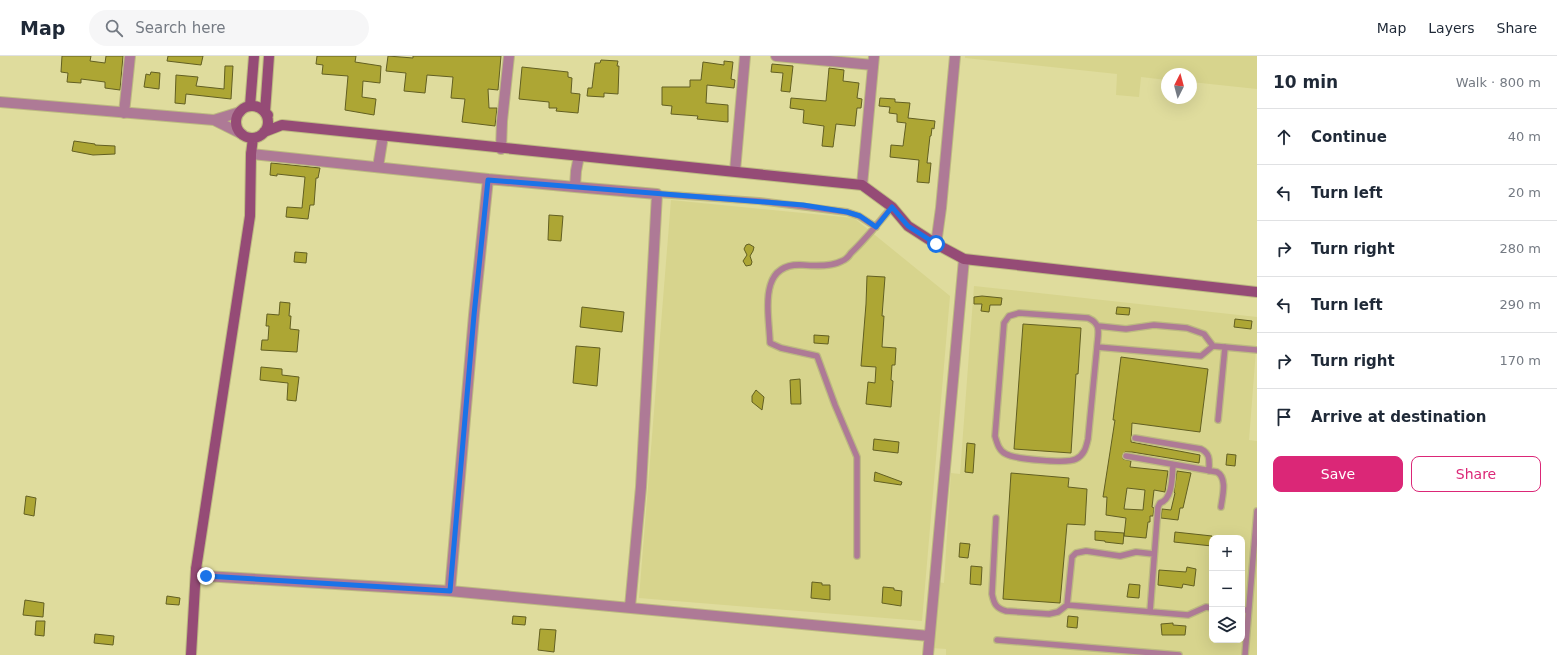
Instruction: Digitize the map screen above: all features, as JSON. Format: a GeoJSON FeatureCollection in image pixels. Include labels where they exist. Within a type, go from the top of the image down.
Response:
{"type":"FeatureCollection","features":[{"type":"Feature","properties":{"kind":"street"},"geometry":{"type":"LineString","coordinates":[[124,113],[130,56]]}},
{"type":"Feature","properties":{"kind":"street"},"geometry":{"type":"LineString","coordinates":[[250,106],[254,56]]}},
{"type":"Feature","properties":{"kind":"street"},"geometry":{"type":"LineString","coordinates":[[264,132],[268,122],[265,112],[269,56]]}},
{"type":"Feature","properties":{"kind":"street"},"geometry":{"type":"LineString","coordinates":[[501,149],[502,121],[509,56]]}},
{"type":"Feature","properties":{"kind":"street"},"geometry":{"type":"LineString","coordinates":[[735,171],[744,56]]}},
{"type":"Feature","properties":{"kind":"street"},"geometry":{"type":"LineString","coordinates":[[776,56],[874,60],[862,185]]}},
{"type":"Feature","properties":{"kind":"street"},"geometry":{"type":"LineString","coordinates":[[936,244],[941,208],[955,56]]}},
{"type":"Feature","properties":{"kind":"street"},"geometry":{"type":"LineString","coordinates":[[0,102],[214,120],[240,112]]}},
{"type":"Feature","properties":{"kind":"street"},"geometry":{"type":"LineString","coordinates":[[242,134],[238,130],[236,120],[243,108],[250,106],[256,105],[282,125]]}},
{"type":"Feature","properties":{"kind":"street"},"geometry":{"type":"LineString","coordinates":[[214,120],[253,138],[282,125],[501,149],[735,171],[862,185],[908,226],[936,244],[964,259],[1257,292]]}},
{"type":"Feature","properties":{"kind":"street"},"geometry":{"type":"LineString","coordinates":[[379,164],[383,136]]}},
{"type":"Feature","properties":{"kind":"street"},"geometry":{"type":"LineString","coordinates":[[191,655],[196,569],[250,216],[251,154],[253,138]]}},
{"type":"Feature","properties":{"kind":"street"},"geometry":{"type":"LineString","coordinates":[[251,154],[379,164],[488,180],[576,185],[657,194],[641,487],[630,607]]}},
{"type":"Feature","properties":{"kind":"street"},"geometry":{"type":"LineString","coordinates":[[576,185],[576,171],[579,156]]}},
{"type":"Feature","properties":{"kind":"street"},"geometry":{"type":"LineString","coordinates":[[450,591],[474,315],[488,180]]}},
{"type":"Feature","properties":{"kind":"street"},"geometry":{"type":"LineString","coordinates":[[928,655],[964,259]]}},
{"type":"Feature","properties":{"kind":"street"},"geometry":{"type":"LineString","coordinates":[[196,569],[206,576],[450,591],[929,636]]}},
{"type":"Feature","properties":{"kind":"lane"},"geometry":{"type":"LineString","coordinates":[[657,194],[759,201],[847,212],[860,216],[876,227]]}},
{"type":"Feature","properties":{"kind":"lane"},"geometry":{"type":"LineString","coordinates":[[857,556],[857,457],[835,405],[818,356],[781,348],[770,343],[768,296],[769,284],[778,271],[793,264],[826,266],[843,261],[865,240],[889,210]]}},
{"type":"Feature","properties":{"kind":"lane"},"geometry":{"type":"LineString","coordinates":[[1019,313],[1088,318],[1094,320],[1098,326],[1097,347],[1088,439],[1085,451],[1076,459],[1067,462],[1016,458],[1004,454],[998,448],[995,436],[1004,323],[1009,316],[1019,313]]}},
{"type":"Feature","properties":{"kind":"lane"},"geometry":{"type":"LineString","coordinates":[[1098,326],[1126,329],[1154,326],[1187,328],[1204,334],[1213,346]]}},
{"type":"Feature","properties":{"kind":"lane"},"geometry":{"type":"LineString","coordinates":[[1097,347],[1201,356],[1213,346],[1257,350]]}},
{"type":"Feature","properties":{"kind":"lane"},"geometry":{"type":"LineString","coordinates":[[1218,420],[1225,347]]}},
{"type":"Feature","properties":{"kind":"lane"},"geometry":{"type":"LineString","coordinates":[[1135,438],[1201,449],[1208,454],[1209,471]]}},
{"type":"Feature","properties":{"kind":"lane"},"geometry":{"type":"LineString","coordinates":[[1126,456],[1221,474],[1223,478],[1221,507]]}},
{"type":"Feature","properties":{"kind":"lane"},"geometry":{"type":"LineString","coordinates":[[1150,612],[1158,507],[1160,503],[1167,498],[1173,465]]}},
{"type":"Feature","properties":{"kind":"lane"},"geometry":{"type":"LineString","coordinates":[[1245,655],[1257,511]]}},
{"type":"Feature","properties":{"kind":"lane"},"geometry":{"type":"LineString","coordinates":[[996,518],[992,594],[994,603],[1000,609],[1006,611],[1049,614],[1058,612],[1067,605],[1188,615],[1206,607],[1209,608]]}},
{"type":"Feature","properties":{"kind":"lane"},"geometry":{"type":"LineString","coordinates":[[1067,605],[1072,557],[1076,553],[1086,551],[1120,556],[1136,552],[1154,554]]}},
{"type":"Feature","properties":{"kind":"lane"},"geometry":{"type":"LineString","coordinates":[[996,640],[1179,655]]}},
{"type":"Feature","properties":{"kind":"shaded area"},"geometry":{"type":"Polygon","coordinates":[[[965,56],[1257,56],[1257,89],[1197,83],[1197,68],[1161,68],[1161,79],[1141,77],[1139,97],[1116,95],[1117,74],[965,58],[965,56]]]}},
{"type":"Feature","properties":{"kind":"shaded area"},"geometry":{"type":"Polygon","coordinates":[[[671,200],[854,218],[950,296],[922,621],[639,598],[671,200]]]}},
{"type":"Feature","properties":{"kind":"shaded area"},"geometry":{"type":"Polygon","coordinates":[[[974,286],[1257,317],[1257,337],[1249,440],[1257,441],[1257,655],[946,655],[946,649],[932,648],[937,582],[944,583],[951,473],[960,474],[974,286]]]}},
{"type":"Feature","properties":{"kind":"building"},"geometry":{"type":"Polygon","coordinates":[[[62,56],[91,56],[90,61],[105,63],[106,56],[123,56],[120,90],[105,88],[105,82],[81,79],[81,83],[67,82],[68,73],[61,72],[62,56]]]}},
{"type":"Feature","properties":{"kind":"building"},"geometry":{"type":"Polygon","coordinates":[[[168,56],[203,56],[201,65],[167,61],[168,56]]]}},
{"type":"Feature","properties":{"kind":"building"},"geometry":{"type":"Polygon","coordinates":[[[317,56],[356,56],[355,62],[381,66],[380,83],[363,81],[362,97],[376,99],[374,115],[345,110],[348,76],[322,74],[323,65],[316,64],[317,56]]]}},
{"type":"Feature","properties":{"kind":"building"},"geometry":{"type":"Polygon","coordinates":[[[388,56],[413,58],[413,56],[501,56],[498,90],[488,89],[489,108],[497,108],[495,126],[462,122],[465,99],[451,98],[453,77],[427,75],[425,93],[404,91],[406,73],[386,71],[388,56]]]}},
{"type":"Feature","properties":{"kind":"building"},"geometry":{"type":"Polygon","coordinates":[[[601,60],[618,61],[618,94],[604,93],[604,97],[587,96],[588,88],[592,88],[595,63],[600,63],[601,60]]]}},
{"type":"Feature","properties":{"kind":"building"},"geometry":{"type":"Polygon","coordinates":[[[724,61],[733,62],[731,79],[735,80],[734,88],[707,85],[706,103],[728,105],[728,122],[697,119],[698,116],[671,114],[672,106],[662,105],[662,87],[690,87],[690,80],[701,80],[703,62],[724,65],[724,61]]]}},
{"type":"Feature","properties":{"kind":"building"},"geometry":{"type":"Polygon","coordinates":[[[772,64],[793,66],[790,92],[781,91],[783,73],[771,72],[772,64]]]}},
{"type":"Feature","properties":{"kind":"building"},"geometry":{"type":"Polygon","coordinates":[[[225,66],[233,66],[231,99],[186,94],[185,104],[175,103],[176,75],[198,77],[196,86],[224,89],[225,66]]]}},
{"type":"Feature","properties":{"kind":"building"},"geometry":{"type":"Polygon","coordinates":[[[522,67],[568,72],[568,77],[572,78],[571,93],[580,94],[578,113],[556,111],[557,108],[549,108],[549,102],[519,99],[522,67]]]}},
{"type":"Feature","properties":{"kind":"building"},"geometry":{"type":"Polygon","coordinates":[[[829,68],[844,70],[843,81],[859,83],[857,98],[862,99],[861,108],[857,108],[855,126],[836,124],[833,147],[822,146],[824,126],[803,123],[804,110],[790,108],[791,98],[826,101],[829,68]]]}},
{"type":"Feature","properties":{"kind":"building"},"geometry":{"type":"Polygon","coordinates":[[[151,72],[160,73],[159,89],[144,87],[146,74],[150,75],[151,72]]]}},
{"type":"Feature","properties":{"kind":"building"},"geometry":{"type":"Polygon","coordinates":[[[880,98],[895,99],[895,102],[910,103],[908,118],[935,121],[934,129],[932,128],[930,136],[927,163],[931,163],[929,183],[917,182],[919,160],[890,157],[891,145],[903,146],[906,123],[897,122],[897,114],[889,113],[890,107],[879,106],[880,98]]]}},
{"type":"Feature","properties":{"kind":"building"},"geometry":{"type":"Polygon","coordinates":[[[74,141],[95,145],[115,146],[115,154],[93,155],[72,151],[74,141]]]}},
{"type":"Feature","properties":{"kind":"building"},"geometry":{"type":"Polygon","coordinates":[[[271,163],[320,168],[318,178],[316,178],[314,205],[310,205],[308,219],[286,217],[287,207],[302,208],[305,177],[277,174],[277,176],[270,175],[271,163]]]}},
{"type":"Feature","properties":{"kind":"building"},"geometry":{"type":"Polygon","coordinates":[[[549,215],[563,216],[561,241],[548,240],[549,215]]]}},
{"type":"Feature","properties":{"kind":"building"},"geometry":{"type":"Polygon","coordinates":[[[749,244],[754,247],[750,256],[752,262],[751,265],[746,266],[743,261],[747,255],[744,249],[746,245],[749,244]]]}},
{"type":"Feature","properties":{"kind":"building"},"geometry":{"type":"Polygon","coordinates":[[[295,252],[307,253],[306,263],[294,262],[295,252]]]}},
{"type":"Feature","properties":{"kind":"building"},"geometry":{"type":"Polygon","coordinates":[[[867,276],[885,277],[882,316],[884,316],[882,347],[896,348],[895,365],[892,365],[891,380],[893,381],[891,407],[866,404],[868,382],[875,383],[876,367],[861,366],[867,276]]]}},
{"type":"Feature","properties":{"kind":"building"},"geometry":{"type":"Polygon","coordinates":[[[982,296],[1002,298],[1001,305],[990,305],[989,312],[981,311],[982,304],[974,304],[974,297],[982,296]]]}},
{"type":"Feature","properties":{"kind":"building"},"geometry":{"type":"Polygon","coordinates":[[[280,302],[290,303],[290,329],[299,330],[297,352],[261,350],[262,340],[268,340],[269,326],[266,326],[267,314],[279,315],[280,302]]]}},
{"type":"Feature","properties":{"kind":"building"},"geometry":{"type":"Polygon","coordinates":[[[582,307],[624,312],[622,332],[580,327],[582,307]]]}},
{"type":"Feature","properties":{"kind":"building"},"geometry":{"type":"Polygon","coordinates":[[[1117,307],[1130,308],[1129,315],[1116,314],[1117,307]]]}},
{"type":"Feature","properties":{"kind":"building"},"geometry":{"type":"Polygon","coordinates":[[[1235,319],[1252,321],[1251,329],[1234,327],[1235,319]]]}},
{"type":"Feature","properties":{"kind":"building"},"geometry":{"type":"Polygon","coordinates":[[[1023,324],[1081,328],[1078,374],[1076,374],[1071,453],[1014,449],[1023,324]]]}},
{"type":"Feature","properties":{"kind":"building"},"geometry":{"type":"Polygon","coordinates":[[[814,335],[829,336],[828,344],[814,343],[814,335]]]}},
{"type":"Feature","properties":{"kind":"building"},"geometry":{"type":"Polygon","coordinates":[[[576,346],[600,348],[597,386],[573,383],[576,346]]]}},
{"type":"Feature","properties":{"kind":"building"},"geometry":{"type":"Polygon","coordinates":[[[1121,357],[1208,369],[1200,432],[1132,423],[1131,442],[1200,455],[1199,463],[1132,452],[1125,452],[1123,454],[1123,459],[1131,461],[1130,467],[1168,471],[1165,492],[1154,490],[1152,507],[1154,508],[1153,516],[1150,516],[1150,522],[1148,522],[1146,538],[1124,536],[1126,518],[1106,515],[1107,497],[1103,497],[1115,420],[1113,420],[1121,357]],[[1127,488],[1124,509],[1143,510],[1145,490],[1127,488]]]}},
{"type":"Feature","properties":{"kind":"building"},"geometry":{"type":"Polygon","coordinates":[[[261,367],[282,369],[282,375],[299,377],[296,401],[287,400],[288,383],[260,380],[261,367]]]}},
{"type":"Feature","properties":{"kind":"building"},"geometry":{"type":"Polygon","coordinates":[[[800,379],[801,404],[791,404],[790,380],[800,379]]]}},
{"type":"Feature","properties":{"kind":"building"},"geometry":{"type":"Polygon","coordinates":[[[756,390],[764,397],[762,410],[752,402],[752,396],[756,390]]]}},
{"type":"Feature","properties":{"kind":"building"},"geometry":{"type":"Polygon","coordinates":[[[874,439],[899,442],[898,453],[873,450],[874,439]]]}},
{"type":"Feature","properties":{"kind":"building"},"geometry":{"type":"Polygon","coordinates":[[[967,443],[975,444],[973,473],[965,472],[967,443]]]}},
{"type":"Feature","properties":{"kind":"building"},"geometry":{"type":"Polygon","coordinates":[[[1227,454],[1236,455],[1235,466],[1226,465],[1227,454]]]}},
{"type":"Feature","properties":{"kind":"building"},"geometry":{"type":"Polygon","coordinates":[[[1177,471],[1191,473],[1183,508],[1180,508],[1178,520],[1161,518],[1162,509],[1171,510],[1175,493],[1177,471]]]}},
{"type":"Feature","properties":{"kind":"building"},"geometry":{"type":"Polygon","coordinates":[[[875,472],[902,482],[901,485],[874,481],[875,472]]]}},
{"type":"Feature","properties":{"kind":"building"},"geometry":{"type":"Polygon","coordinates":[[[1011,473],[1069,478],[1068,487],[1087,489],[1085,525],[1067,524],[1060,603],[1003,599],[1011,473]]]}},
{"type":"Feature","properties":{"kind":"building"},"geometry":{"type":"Polygon","coordinates":[[[26,496],[36,498],[34,516],[24,514],[26,496]]]}},
{"type":"Feature","properties":{"kind":"building"},"geometry":{"type":"Polygon","coordinates":[[[1095,531],[1124,533],[1123,544],[1095,540],[1095,531]]]}},
{"type":"Feature","properties":{"kind":"building"},"geometry":{"type":"Polygon","coordinates":[[[1175,532],[1209,536],[1209,546],[1174,542],[1175,532]]]}},
{"type":"Feature","properties":{"kind":"building"},"geometry":{"type":"Polygon","coordinates":[[[960,543],[970,544],[968,558],[959,557],[960,543]]]}},
{"type":"Feature","properties":{"kind":"building"},"geometry":{"type":"Polygon","coordinates":[[[971,566],[982,567],[981,585],[970,584],[971,566]]]}},
{"type":"Feature","properties":{"kind":"building"},"geometry":{"type":"Polygon","coordinates":[[[1187,567],[1196,569],[1194,586],[1183,584],[1182,588],[1158,585],[1159,570],[1186,572],[1187,567]]]}},
{"type":"Feature","properties":{"kind":"building"},"geometry":{"type":"Polygon","coordinates":[[[812,582],[822,583],[822,585],[830,585],[830,600],[811,598],[812,582]]]}},
{"type":"Feature","properties":{"kind":"building"},"geometry":{"type":"Polygon","coordinates":[[[1129,584],[1140,585],[1139,598],[1127,597],[1129,584]]]}},
{"type":"Feature","properties":{"kind":"building"},"geometry":{"type":"Polygon","coordinates":[[[883,587],[894,588],[894,590],[902,591],[901,606],[882,603],[883,587]]]}},
{"type":"Feature","properties":{"kind":"building"},"geometry":{"type":"Polygon","coordinates":[[[167,596],[180,598],[179,605],[166,604],[167,596]]]}},
{"type":"Feature","properties":{"kind":"building"},"geometry":{"type":"Polygon","coordinates":[[[25,600],[44,603],[43,617],[23,615],[25,600]]]}},
{"type":"Feature","properties":{"kind":"building"},"geometry":{"type":"Polygon","coordinates":[[[513,616],[526,617],[525,625],[512,624],[513,616]]]}},
{"type":"Feature","properties":{"kind":"building"},"geometry":{"type":"Polygon","coordinates":[[[1068,616],[1078,617],[1077,628],[1067,627],[1068,616]]]}},
{"type":"Feature","properties":{"kind":"building"},"geometry":{"type":"Polygon","coordinates":[[[36,621],[45,621],[44,636],[35,635],[36,621]]]}},
{"type":"Feature","properties":{"kind":"building"},"geometry":{"type":"Polygon","coordinates":[[[1173,623],[1173,625],[1186,626],[1185,635],[1162,635],[1161,624],[1173,623]]]}},
{"type":"Feature","properties":{"kind":"building"},"geometry":{"type":"Polygon","coordinates":[[[540,629],[556,630],[554,652],[538,650],[540,629]]]}},
{"type":"Feature","properties":{"kind":"building"},"geometry":{"type":"Polygon","coordinates":[[[95,634],[114,636],[113,645],[94,643],[95,634]]]}},
{"type":"Feature","properties":{"kind":"route"},"geometry":{"type":"LineString","coordinates":[[206,576],[450,591],[474,315],[488,180],[803,205],[847,212],[860,216],[876,227],[892,207],[908,226],[936,244]]}}]}
